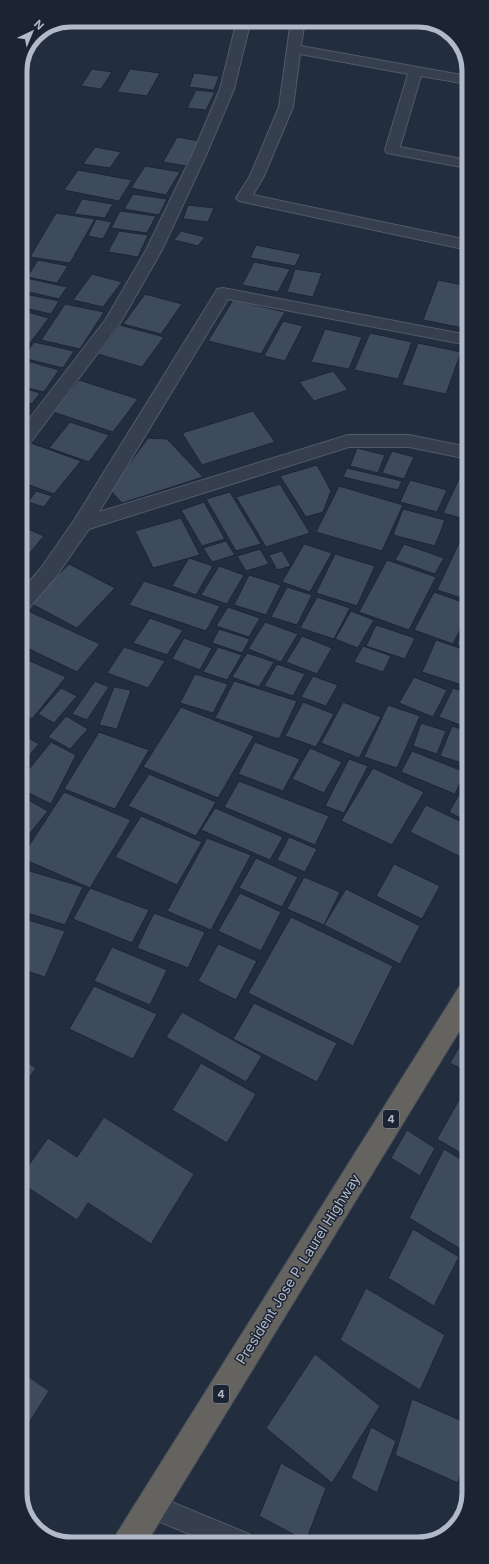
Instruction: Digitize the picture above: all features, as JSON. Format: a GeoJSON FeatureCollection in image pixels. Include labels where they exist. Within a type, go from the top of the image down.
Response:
{"type":"FeatureCollection","features":[{"type":"Feature","properties":{"kind":"highway","name":"President Jose P. Laurel Highway"},"geometry":{"type":"LineString","coordinates":[[132,1537],[462,1005]]}},
{"type":"Feature","properties":{"kind":"street"},"geometry":{"type":"LineString","coordinates":[[27,434],[113,320],[154,250],[200,152],[226,89],[242,27]]}},
{"type":"Feature","properties":{"kind":"street"},"geometry":{"type":"LineString","coordinates":[[297,27],[286,106],[257,176],[244,198],[462,244]]}},
{"type":"Feature","properties":{"kind":"street"},"geometry":{"type":"LineString","coordinates":[[294,49],[462,79]]}},
{"type":"Feature","properties":{"kind":"street"},"geometry":{"type":"LineString","coordinates":[[416,71],[392,150],[462,163]]}},
{"type":"Feature","properties":{"kind":"street"},"geometry":{"type":"LineString","coordinates":[[27,597],[48,573],[82,524],[223,293],[462,339]]}},
{"type":"Feature","properties":{"kind":"street"},"geometry":{"type":"LineString","coordinates":[[82,524],[348,441],[409,441],[462,452]]}},
{"type":"Feature","properties":{"kind":"lane"},"geometry":{"type":"LineString","coordinates":[[152,1506],[226,1537]]}},
{"type":"Feature","properties":{"kind":"building"},"geometry":{"type":"Polygon","coordinates":[[[92,69],[112,72],[101,89],[81,86],[92,69]]]}},
{"type":"Feature","properties":{"kind":"building"},"geometry":{"type":"Polygon","coordinates":[[[130,69],[160,73],[147,96],[117,92],[130,69]]]}},
{"type":"Feature","properties":{"kind":"building"},"geometry":{"type":"Polygon","coordinates":[[[194,73],[219,76],[214,90],[189,87],[194,73]]]}},
{"type":"Feature","properties":{"kind":"building"},"geometry":{"type":"Polygon","coordinates":[[[196,90],[215,92],[206,110],[187,108],[196,90]]]}},
{"type":"Feature","properties":{"kind":"building"},"geometry":{"type":"Polygon","coordinates":[[[177,137],[200,141],[186,166],[163,162],[177,137]]]}},
{"type":"Feature","properties":{"kind":"building"},"geometry":{"type":"Polygon","coordinates":[[[95,147],[121,152],[110,168],[83,164],[95,147]]]}},
{"type":"Feature","properties":{"kind":"building"},"geometry":{"type":"Polygon","coordinates":[[[145,166],[180,172],[166,195],[131,188],[145,166]]]}},
{"type":"Feature","properties":{"kind":"building"},"geometry":{"type":"Polygon","coordinates":[[[78,170],[132,180],[119,201],[64,190],[78,170]]]}},
{"type":"Feature","properties":{"kind":"building"},"geometry":{"type":"Polygon","coordinates":[[[133,194],[167,199],[159,215],[124,209],[133,194]]]}},
{"type":"Feature","properties":{"kind":"building"},"geometry":{"type":"Polygon","coordinates":[[[82,199],[113,204],[105,218],[74,214],[82,199]]]}},
{"type":"Feature","properties":{"kind":"building"},"geometry":{"type":"Polygon","coordinates":[[[188,205],[214,208],[208,222],[183,219],[188,205]]]}},
{"type":"Feature","properties":{"kind":"building"},"geometry":{"type":"Polygon","coordinates":[[[120,211],[156,216],[147,233],[111,228],[120,211]]]}},
{"type":"Feature","properties":{"kind":"building"},"geometry":{"type":"Polygon","coordinates":[[[56,213],[95,219],[70,263],[30,257],[56,213]]]}},
{"type":"Feature","properties":{"kind":"building"},"geometry":{"type":"Polygon","coordinates":[[[96,219],[112,222],[103,239],[88,236],[96,219]]]}},
{"type":"Feature","properties":{"kind":"building"},"geometry":{"type":"Polygon","coordinates":[[[119,231],[148,235],[138,257],[108,252],[119,231]]]}},
{"type":"Feature","properties":{"kind":"building"},"geometry":{"type":"Polygon","coordinates":[[[181,231],[205,237],[198,246],[174,240],[181,231]]]}},
{"type":"Feature","properties":{"kind":"building"},"geometry":{"type":"Polygon","coordinates":[[[256,245],[301,254],[295,266],[250,258],[256,245]]]}},
{"type":"Feature","properties":{"kind":"building"},"geometry":{"type":"Polygon","coordinates":[[[38,260],[68,266],[57,283],[27,277],[38,260]]]}},
{"type":"Feature","properties":{"kind":"building"},"geometry":{"type":"Polygon","coordinates":[[[254,262],[290,269],[278,292],[242,285],[254,262]]]}},
{"type":"Feature","properties":{"kind":"building"},"geometry":{"type":"Polygon","coordinates":[[[295,269],[322,273],[313,297],[287,292],[295,269]]]}},
{"type":"Feature","properties":{"kind":"building"},"geometry":{"type":"Polygon","coordinates":[[[92,274],[122,282],[103,307],[73,300],[92,274]]]}},
{"type":"Feature","properties":{"kind":"building"},"geometry":{"type":"Polygon","coordinates":[[[27,278],[67,287],[59,299],[27,292],[27,278]]]}},
{"type":"Feature","properties":{"kind":"building"},"geometry":{"type":"Polygon","coordinates":[[[438,280],[462,285],[462,328],[423,320],[438,280]]]}},
{"type":"Feature","properties":{"kind":"building"},"geometry":{"type":"Polygon","coordinates":[[[27,294],[59,301],[51,314],[27,309],[27,294]]]}},
{"type":"Feature","properties":{"kind":"building"},"geometry":{"type":"Polygon","coordinates":[[[145,294],[182,304],[161,334],[123,324],[145,294]]]}},
{"type":"Feature","properties":{"kind":"building"},"geometry":{"type":"Polygon","coordinates":[[[233,300],[285,312],[261,354],[208,341],[233,300]]]}},
{"type":"Feature","properties":{"kind":"building"},"geometry":{"type":"Polygon","coordinates":[[[65,304],[104,312],[80,349],[41,340],[65,304]]]}},
{"type":"Feature","properties":{"kind":"building"},"geometry":{"type":"Polygon","coordinates":[[[27,312],[49,318],[30,343],[27,342],[27,312]]]}},
{"type":"Feature","properties":{"kind":"building"},"geometry":{"type":"Polygon","coordinates":[[[283,321],[303,326],[285,361],[264,356],[283,321]]]}},
{"type":"Feature","properties":{"kind":"building"},"geometry":{"type":"Polygon","coordinates":[[[120,325],[164,337],[142,367],[98,354],[120,325]]]}},
{"type":"Feature","properties":{"kind":"building"},"geometry":{"type":"Polygon","coordinates":[[[325,329],[362,337],[349,369],[311,362],[325,329]]]}},
{"type":"Feature","properties":{"kind":"building"},"geometry":{"type":"Polygon","coordinates":[[[370,333],[412,342],[398,379],[354,370],[370,333]]]}},
{"type":"Feature","properties":{"kind":"building"},"geometry":{"type":"Polygon","coordinates":[[[34,342],[74,351],[63,368],[27,359],[27,352],[34,342]]]}},
{"type":"Feature","properties":{"kind":"building"},"geometry":{"type":"Polygon","coordinates":[[[418,343],[461,352],[446,394],[402,385],[418,343]]]}},
{"type":"Feature","properties":{"kind":"building"},"geometry":{"type":"Polygon","coordinates":[[[27,361],[59,370],[44,392],[27,388],[27,361]]]}},
{"type":"Feature","properties":{"kind":"building"},"geometry":{"type":"Polygon","coordinates":[[[333,371],[348,390],[314,401],[299,382],[333,371]]]}},
{"type":"Feature","properties":{"kind":"building"},"geometry":{"type":"Polygon","coordinates":[[[79,380],[138,399],[113,432],[53,412],[79,380]]]}},
{"type":"Feature","properties":{"kind":"building"},"geometry":{"type":"Polygon","coordinates":[[[27,389],[40,393],[32,404],[27,402],[27,389]]]}},
{"type":"Feature","properties":{"kind":"building"},"geometry":{"type":"Polygon","coordinates":[[[253,411],[275,442],[202,465],[182,433],[253,411]]]}},
{"type":"Feature","properties":{"kind":"building"},"geometry":{"type":"Polygon","coordinates":[[[70,422],[109,435],[89,462],[49,448],[70,422]]]}},
{"type":"Feature","properties":{"kind":"building"},"geometry":{"type":"Polygon","coordinates":[[[148,438],[167,439],[203,477],[122,503],[110,490],[148,438]]]}},
{"type":"Feature","properties":{"kind":"building"},"geometry":{"type":"Polygon","coordinates":[[[31,443],[81,461],[54,494],[27,484],[27,448],[31,443]]]}},
{"type":"Feature","properties":{"kind":"building"},"geometry":{"type":"Polygon","coordinates":[[[357,448],[385,455],[378,473],[350,466],[357,448]]]}},
{"type":"Feature","properties":{"kind":"building"},"geometry":{"type":"Polygon","coordinates":[[[392,451],[414,457],[404,479],[382,473],[392,451]]]}},
{"type":"Feature","properties":{"kind":"building"},"geometry":{"type":"Polygon","coordinates":[[[317,465],[331,491],[323,512],[306,517],[280,476],[317,465]]]}},
{"type":"Feature","properties":{"kind":"building"},"geometry":{"type":"Polygon","coordinates":[[[347,468],[402,481],[398,490],[343,477],[347,468]]]}},
{"type":"Feature","properties":{"kind":"building"},"geometry":{"type":"Polygon","coordinates":[[[462,473],[462,518],[443,513],[462,473]]]}},
{"type":"Feature","properties":{"kind":"building"},"geometry":{"type":"Polygon","coordinates":[[[410,480],[447,490],[437,512],[400,502],[410,480]]]}},
{"type":"Feature","properties":{"kind":"building"},"geometry":{"type":"Polygon","coordinates":[[[280,484],[310,533],[266,547],[236,497],[280,484]]]}},
{"type":"Feature","properties":{"kind":"building"},"geometry":{"type":"Polygon","coordinates":[[[339,486],[403,505],[382,551],[316,532],[339,486]]]}},
{"type":"Feature","properties":{"kind":"building"},"geometry":{"type":"Polygon","coordinates":[[[36,491],[52,496],[44,507],[28,502],[36,491]]]}},
{"type":"Feature","properties":{"kind":"building"},"geometry":{"type":"Polygon","coordinates":[[[230,492],[261,544],[236,551],[206,499],[230,492]]]}},
{"type":"Feature","properties":{"kind":"building"},"geometry":{"type":"Polygon","coordinates":[[[204,502],[225,539],[202,546],[181,510],[204,502]]]}},
{"type":"Feature","properties":{"kind":"building"},"geometry":{"type":"Polygon","coordinates":[[[403,509],[445,520],[435,546],[393,535],[403,509]]]}},
{"type":"Feature","properties":{"kind":"building"},"geometry":{"type":"Polygon","coordinates":[[[181,518],[200,555],[153,568],[135,531],[181,518]]]}},
{"type":"Feature","properties":{"kind":"building"},"geometry":{"type":"Polygon","coordinates":[[[27,529],[44,536],[27,555],[27,529]]]}},
{"type":"Feature","properties":{"kind":"building"},"geometry":{"type":"Polygon","coordinates":[[[226,541],[235,555],[212,562],[203,548],[226,541]]]}},
{"type":"Feature","properties":{"kind":"building"},"geometry":{"type":"Polygon","coordinates":[[[459,543],[462,544],[462,598],[437,590],[459,543]]]}},
{"type":"Feature","properties":{"kind":"building"},"geometry":{"type":"Polygon","coordinates":[[[304,544],[332,553],[310,592],[282,582],[304,544]]]}},
{"type":"Feature","properties":{"kind":"building"},"geometry":{"type":"Polygon","coordinates":[[[404,544],[444,558],[435,574],[395,560],[404,544]]]}},
{"type":"Feature","properties":{"kind":"building"},"geometry":{"type":"Polygon","coordinates":[[[260,549],[269,564],[246,571],[237,556],[260,549]]]}},
{"type":"Feature","properties":{"kind":"building"},"geometry":{"type":"Polygon","coordinates":[[[282,551],[291,566],[277,570],[269,555],[282,551]]]}},
{"type":"Feature","properties":{"kind":"building"},"geometry":{"type":"Polygon","coordinates":[[[335,554],[375,566],[357,606],[316,593],[335,554]]]}},
{"type":"Feature","properties":{"kind":"building"},"geometry":{"type":"Polygon","coordinates":[[[189,558],[213,566],[196,595],[172,586],[189,558]]]}},
{"type":"Feature","properties":{"kind":"building"},"geometry":{"type":"Polygon","coordinates":[[[387,560],[436,577],[409,630],[359,612],[387,560]]]}},
{"type":"Feature","properties":{"kind":"building"},"geometry":{"type":"Polygon","coordinates":[[[69,564],[115,588],[77,628],[30,603],[69,564]]]}},
{"type":"Feature","properties":{"kind":"building"},"geometry":{"type":"Polygon","coordinates":[[[219,566],[244,575],[227,604],[201,595],[219,566]]]}},
{"type":"Feature","properties":{"kind":"building"},"geometry":{"type":"Polygon","coordinates":[[[249,575],[281,585],[266,615],[234,605],[249,575]]]}},
{"type":"Feature","properties":{"kind":"building"},"geometry":{"type":"Polygon","coordinates":[[[144,581],[220,606],[206,631],[129,605],[144,581]]]}},
{"type":"Feature","properties":{"kind":"building"},"geometry":{"type":"Polygon","coordinates":[[[287,587],[312,595],[297,625],[271,617],[287,587]]]}},
{"type":"Feature","properties":{"kind":"building"},"geometry":{"type":"Polygon","coordinates":[[[434,592],[462,602],[462,626],[453,644],[414,630],[434,592]]]}},
{"type":"Feature","properties":{"kind":"building"},"geometry":{"type":"Polygon","coordinates":[[[317,597],[350,608],[334,639],[300,628],[317,597]]]}},
{"type":"Feature","properties":{"kind":"building"},"geometry":{"type":"Polygon","coordinates":[[[228,607],[260,618],[249,637],[216,626],[228,607]]]}},
{"type":"Feature","properties":{"kind":"building"},"geometry":{"type":"Polygon","coordinates":[[[27,610],[100,644],[77,672],[27,648],[27,610]]]}},
{"type":"Feature","properties":{"kind":"building"},"geometry":{"type":"Polygon","coordinates":[[[351,611],[374,620],[358,648],[335,639],[351,611]]]}},
{"type":"Feature","properties":{"kind":"building"},"geometry":{"type":"Polygon","coordinates":[[[150,618],[183,630],[167,655],[133,643],[150,618]]]}},
{"type":"Feature","properties":{"kind":"building"},"geometry":{"type":"Polygon","coordinates":[[[265,622],[298,634],[281,662],[248,649],[265,622]]]}},
{"type":"Feature","properties":{"kind":"building"},"geometry":{"type":"Polygon","coordinates":[[[376,625],[415,638],[405,659],[366,646],[376,625]]]}},
{"type":"Feature","properties":{"kind":"building"},"geometry":{"type":"Polygon","coordinates":[[[219,629],[250,639],[242,653],[212,643],[219,629]]]}},
{"type":"Feature","properties":{"kind":"building"},"geometry":{"type":"Polygon","coordinates":[[[462,633],[462,646],[457,644],[462,633]]]}},
{"type":"Feature","properties":{"kind":"building"},"geometry":{"type":"Polygon","coordinates":[[[302,636],[332,648],[317,674],[286,662],[302,636]]]}},
{"type":"Feature","properties":{"kind":"building"},"geometry":{"type":"Polygon","coordinates":[[[184,638],[212,648],[200,670],[172,659],[184,638]]]}},
{"type":"Feature","properties":{"kind":"building"},"geometry":{"type":"Polygon","coordinates":[[[436,640],[462,649],[462,685],[422,672],[436,640]]]}},
{"type":"Feature","properties":{"kind":"building"},"geometry":{"type":"Polygon","coordinates":[[[363,646],[391,656],[383,672],[354,662],[363,646]]]}},
{"type":"Feature","properties":{"kind":"building"},"geometry":{"type":"Polygon","coordinates":[[[124,647],[165,661],[148,688],[107,673],[124,647]]]}},
{"type":"Feature","properties":{"kind":"building"},"geometry":{"type":"Polygon","coordinates":[[[218,647],[242,655],[227,680],[203,672],[218,647]]]}},
{"type":"Feature","properties":{"kind":"building"},"geometry":{"type":"Polygon","coordinates":[[[247,653],[274,662],[259,687],[232,677],[247,653]]]}},
{"type":"Feature","properties":{"kind":"building"},"geometry":{"type":"Polygon","coordinates":[[[27,660],[66,677],[32,719],[27,717],[27,660]]]}},
{"type":"Feature","properties":{"kind":"building"},"geometry":{"type":"Polygon","coordinates":[[[277,664],[305,674],[293,696],[264,686],[277,664]]]}},
{"type":"Feature","properties":{"kind":"building"},"geometry":{"type":"Polygon","coordinates":[[[195,674],[228,684],[213,713],[180,703],[195,674]]]}},
{"type":"Feature","properties":{"kind":"building"},"geometry":{"type":"Polygon","coordinates":[[[313,676],[338,685],[326,706],[301,697],[313,676]]]}},
{"type":"Feature","properties":{"kind":"building"},"geometry":{"type":"Polygon","coordinates":[[[414,677],[447,690],[433,717],[399,703],[414,677]]]}},
{"type":"Feature","properties":{"kind":"building"},"geometry":{"type":"Polygon","coordinates":[[[95,681],[109,687],[87,720],[72,714],[95,681]]]}},
{"type":"Feature","properties":{"kind":"building"},"geometry":{"type":"Polygon","coordinates":[[[234,681],[297,701],[279,739],[215,718],[234,681]]]}},
{"type":"Feature","properties":{"kind":"building"},"geometry":{"type":"Polygon","coordinates":[[[114,687],[131,690],[117,729],[99,725],[114,687]]]}},
{"type":"Feature","properties":{"kind":"building"},"geometry":{"type":"Polygon","coordinates":[[[61,688],[77,696],[54,723],[38,714],[61,688]]]}},
{"type":"Feature","properties":{"kind":"building"},"geometry":{"type":"Polygon","coordinates":[[[453,688],[462,691],[462,726],[439,717],[453,688]]]}},
{"type":"Feature","properties":{"kind":"building"},"geometry":{"type":"Polygon","coordinates":[[[303,702],[334,714],[316,747],[285,736],[303,702]]]}},
{"type":"Feature","properties":{"kind":"building"},"geometry":{"type":"Polygon","coordinates":[[[343,702],[381,717],[359,758],[321,743],[343,702]]]}},
{"type":"Feature","properties":{"kind":"building"},"geometry":{"type":"Polygon","coordinates":[[[388,705],[420,716],[397,768],[364,757],[388,705]]]}},
{"type":"Feature","properties":{"kind":"building"},"geometry":{"type":"Polygon","coordinates":[[[181,707],[254,736],[218,798],[143,767],[181,707]]]}},
{"type":"Feature","properties":{"kind":"building"},"geometry":{"type":"Polygon","coordinates":[[[66,716],[88,729],[70,749],[48,737],[66,716]]]}},
{"type":"Feature","properties":{"kind":"building"},"geometry":{"type":"Polygon","coordinates":[[[421,723],[446,731],[437,754],[413,746],[421,723]]]}},
{"type":"Feature","properties":{"kind":"building"},"geometry":{"type":"Polygon","coordinates":[[[452,726],[462,729],[462,763],[440,756],[452,726]]]}},
{"type":"Feature","properties":{"kind":"building"},"geometry":{"type":"Polygon","coordinates":[[[99,732],[149,750],[115,809],[64,789],[99,732]]]}},
{"type":"Feature","properties":{"kind":"building"},"geometry":{"type":"Polygon","coordinates":[[[27,737],[39,744],[27,758],[27,737]]]}},
{"type":"Feature","properties":{"kind":"building"},"geometry":{"type":"Polygon","coordinates":[[[51,742],[76,755],[51,804],[27,792],[27,772],[51,742]]]}},
{"type":"Feature","properties":{"kind":"building"},"geometry":{"type":"Polygon","coordinates":[[[255,742],[300,759],[283,791],[238,774],[255,742]]]}},
{"type":"Feature","properties":{"kind":"building"},"geometry":{"type":"Polygon","coordinates":[[[310,748],[342,762],[324,793],[292,779],[310,748]]]}},
{"type":"Feature","properties":{"kind":"building"},"geometry":{"type":"Polygon","coordinates":[[[412,751],[462,771],[462,779],[455,794],[401,772],[412,751]]]}},
{"type":"Feature","properties":{"kind":"building"},"geometry":{"type":"Polygon","coordinates":[[[349,759],[368,766],[344,813],[325,806],[349,759]]]}},
{"type":"Feature","properties":{"kind":"building"},"geometry":{"type":"Polygon","coordinates":[[[373,768],[424,792],[392,845],[341,821],[373,768]]]}},
{"type":"Feature","properties":{"kind":"building"},"geometry":{"type":"Polygon","coordinates":[[[149,774],[216,802],[196,836],[128,806],[149,774]]]}},
{"type":"Feature","properties":{"kind":"building"},"geometry":{"type":"Polygon","coordinates":[[[239,781],[329,816],[315,845],[224,807],[239,781]]]}},
{"type":"Feature","properties":{"kind":"building"},"geometry":{"type":"Polygon","coordinates":[[[462,789],[462,819],[449,812],[462,789]]]}},
{"type":"Feature","properties":{"kind":"building"},"geometry":{"type":"Polygon","coordinates":[[[64,792],[131,820],[90,888],[27,861],[27,849],[64,792]]]}},
{"type":"Feature","properties":{"kind":"building"},"geometry":{"type":"Polygon","coordinates":[[[27,799],[48,811],[27,837],[27,799]]]}},
{"type":"Feature","properties":{"kind":"building"},"geometry":{"type":"Polygon","coordinates":[[[426,805],[462,822],[462,855],[461,857],[410,832],[426,805]]]}},
{"type":"Feature","properties":{"kind":"building"},"geometry":{"type":"Polygon","coordinates":[[[215,808],[283,837],[270,860],[201,830],[215,808]]]}},
{"type":"Feature","properties":{"kind":"building"},"geometry":{"type":"Polygon","coordinates":[[[141,816],[202,842],[177,885],[115,857],[141,816]]]}},
{"type":"Feature","properties":{"kind":"building"},"geometry":{"type":"Polygon","coordinates":[[[289,837],[317,849],[305,872],[277,860],[289,837]]]}},
{"type":"Feature","properties":{"kind":"building"},"geometry":{"type":"Polygon","coordinates":[[[207,838],[251,855],[211,930],[167,911],[207,838]]]}},
{"type":"Feature","properties":{"kind":"building"},"geometry":{"type":"Polygon","coordinates":[[[256,858],[298,877],[282,907],[239,888],[256,858]]]}},
{"type":"Feature","properties":{"kind":"building"},"geometry":{"type":"Polygon","coordinates":[[[394,864],[440,886],[422,919],[376,896],[394,864]]]}},
{"type":"Feature","properties":{"kind":"building"},"geometry":{"type":"Polygon","coordinates":[[[27,870],[83,887],[65,925],[27,913],[27,870]]]}},
{"type":"Feature","properties":{"kind":"building"},"geometry":{"type":"Polygon","coordinates":[[[304,877],[340,892],[324,925],[287,909],[304,877]]]}},
{"type":"Feature","properties":{"kind":"building"},"geometry":{"type":"Polygon","coordinates":[[[90,888],[149,910],[132,943],[73,919],[90,888]]]}},
{"type":"Feature","properties":{"kind":"building"},"geometry":{"type":"Polygon","coordinates":[[[346,889],[420,926],[400,964],[324,925],[346,889]]]}},
{"type":"Feature","properties":{"kind":"building"},"geometry":{"type":"Polygon","coordinates":[[[240,893],[281,912],[261,951],[218,931],[240,893]]]}},
{"type":"Feature","properties":{"kind":"building"},"geometry":{"type":"Polygon","coordinates":[[[154,913],[205,932],[188,968],[137,948],[154,913]]]}},
{"type":"Feature","properties":{"kind":"building"},"geometry":{"type":"Polygon","coordinates":[[[291,917],[393,966],[353,1046],[248,993],[291,917]]]}},
{"type":"Feature","properties":{"kind":"building"},"geometry":{"type":"Polygon","coordinates":[[[27,920],[65,931],[45,977],[27,971],[27,920]]]}},
{"type":"Feature","properties":{"kind":"building"},"geometry":{"type":"Polygon","coordinates":[[[218,944],[257,961],[236,1000],[198,981],[218,944]]]}},
{"type":"Feature","properties":{"kind":"building"},"geometry":{"type":"Polygon","coordinates":[[[112,947],[167,970],[150,1005],[94,981],[112,947]]]}},
{"type":"Feature","properties":{"kind":"building"},"geometry":{"type":"Polygon","coordinates":[[[94,986],[157,1014],[133,1059],[69,1029],[94,986]]]}},
{"type":"Feature","properties":{"kind":"building"},"geometry":{"type":"Polygon","coordinates":[[[254,1003],[337,1043],[317,1082],[233,1039],[254,1003]]]}},
{"type":"Feature","properties":{"kind":"building"},"geometry":{"type":"Polygon","coordinates":[[[182,1012],[262,1056],[246,1082],[166,1037],[182,1012]]]}},
{"type":"Feature","properties":{"kind":"building"},"geometry":{"type":"Polygon","coordinates":[[[462,1042],[462,1069],[450,1063],[462,1042]]]}},
{"type":"Feature","properties":{"kind":"building"},"geometry":{"type":"Polygon","coordinates":[[[27,1062],[36,1068],[27,1080],[27,1062]]]}},
{"type":"Feature","properties":{"kind":"building"},"geometry":{"type":"Polygon","coordinates":[[[201,1063],[256,1094],[227,1143],[172,1110],[201,1063]]]}},
{"type":"Feature","properties":{"kind":"building"},"geometry":{"type":"Polygon","coordinates":[[[462,1094],[462,1154],[437,1139],[462,1094]]]}},
{"type":"Feature","properties":{"kind":"building"},"geometry":{"type":"Polygon","coordinates":[[[104,1117],[194,1174],[151,1244],[88,1203],[77,1220],[27,1187],[27,1168],[48,1138],[77,1157],[104,1117]]]}},
{"type":"Feature","properties":{"kind":"building"},"geometry":{"type":"Polygon","coordinates":[[[407,1130],[435,1148],[420,1176],[391,1158],[407,1130]]]}},
{"type":"Feature","properties":{"kind":"building"},"geometry":{"type":"Polygon","coordinates":[[[444,1149],[462,1160],[462,1250],[409,1218],[444,1149]]]}},
{"type":"Feature","properties":{"kind":"building"},"geometry":{"type":"Polygon","coordinates":[[[413,1229],[459,1257],[434,1306],[388,1278],[413,1229]]]}},
{"type":"Feature","properties":{"kind":"building"},"geometry":{"type":"Polygon","coordinates":[[[366,1288],[445,1335],[420,1390],[340,1340],[366,1288]]]}},
{"type":"Feature","properties":{"kind":"building"},"geometry":{"type":"Polygon","coordinates":[[[315,1354],[380,1406],[332,1483],[266,1428],[315,1354]]]}},
{"type":"Feature","properties":{"kind":"building"},"geometry":{"type":"Polygon","coordinates":[[[27,1376],[49,1391],[27,1426],[27,1376]]]}},
{"type":"Feature","properties":{"kind":"building"},"geometry":{"type":"Polygon","coordinates":[[[412,1399],[462,1421],[462,1468],[458,1483],[395,1455],[412,1399]]]}},
{"type":"Feature","properties":{"kind":"building"},"geometry":{"type":"Polygon","coordinates":[[[371,1427],[396,1441],[377,1493],[351,1478],[371,1427]]]}},
{"type":"Feature","properties":{"kind":"building"},"geometry":{"type":"Polygon","coordinates":[[[281,1463],[326,1488],[308,1537],[298,1537],[259,1516],[281,1463]]]}}]}
